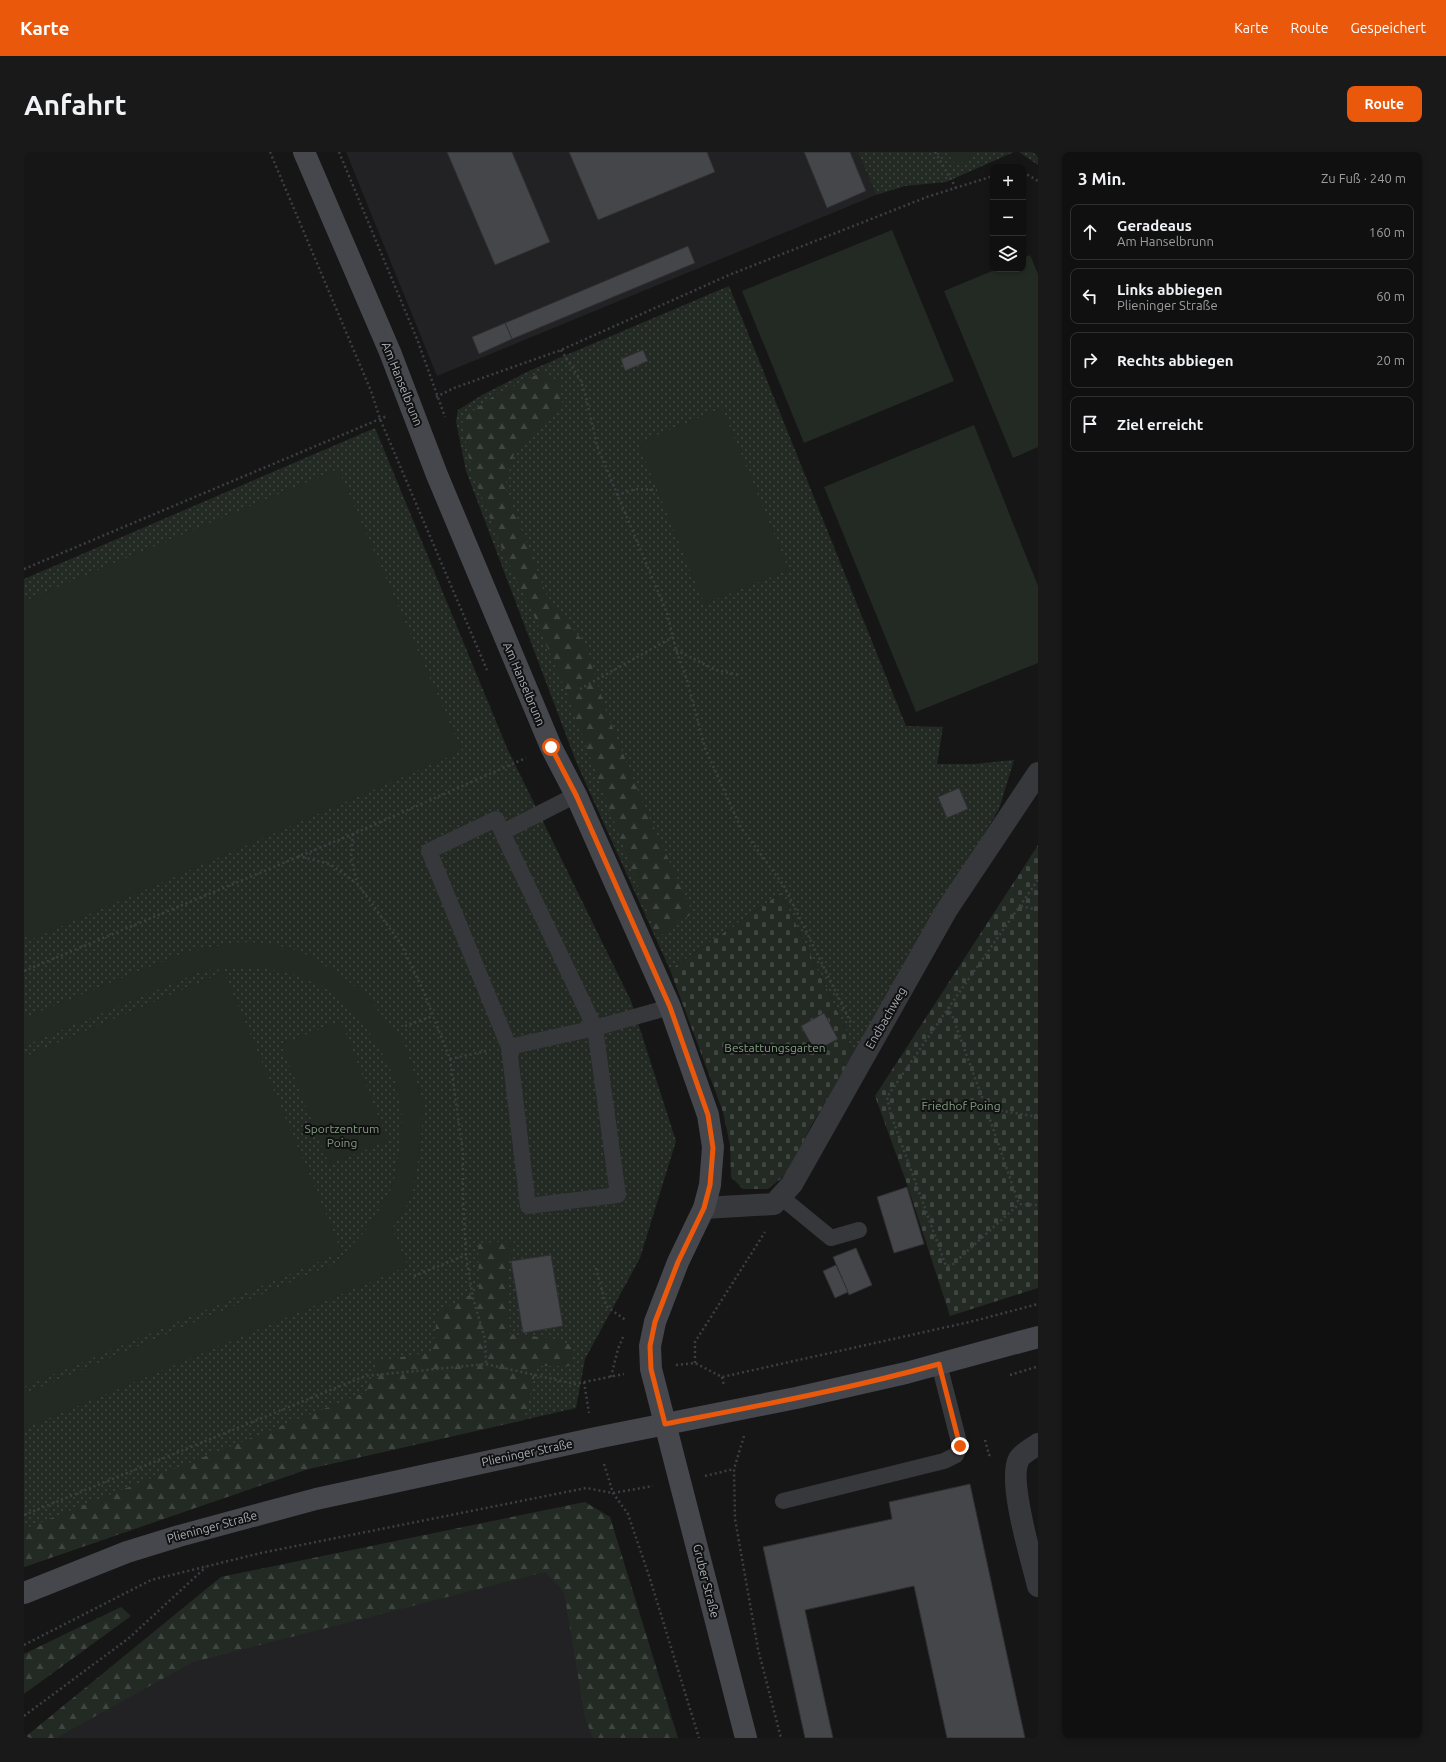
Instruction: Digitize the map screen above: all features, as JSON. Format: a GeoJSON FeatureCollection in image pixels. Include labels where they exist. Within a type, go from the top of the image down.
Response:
{"type":"FeatureCollection","features":[{"type":"Feature","properties":{"kind":"street","name":"Am Hanselbrunn"},"geometry":{"type":"LineString","coordinates":[[304,152],[390,352],[437,475],[551,747],[576,795],[670,1007],[709,1122],[713,1148],[710,1185],[704,1208],[678,1262],[654,1328],[650,1346],[651,1369],[665,1424]]}},
{"type":"Feature","properties":{"kind":"street","name":"Endbachweg"},"geometry":{"type":"LineString","coordinates":[[778,1200],[792,1184],[946,911],[1038,774]]}},
{"type":"Feature","properties":{"kind":"street"},"geometry":{"type":"LineString","coordinates":[[704,1208],[778,1200]]}},
{"type":"Feature","properties":{"kind":"street","name":"Plieninger Straße"},"geometry":{"type":"LineString","coordinates":[[24,1593],[127,1552],[186,1534],[316,1499],[596,1438],[804,1396],[939,1364],[1038,1337]]}},
{"type":"Feature","properties":{"kind":"street","name":"Gruber Straße"},"geometry":{"type":"LineString","coordinates":[[665,1424],[746,1738]]}},
{"type":"Feature","properties":{"kind":"street"},"geometry":{"type":"LineString","coordinates":[[1038,1444],[1019,1459],[1016,1470],[1016,1494],[1038,1586]]}},
{"type":"Feature","properties":{"kind":"lane"},"geometry":{"type":"LineString","coordinates":[[503,832],[576,795]]}},
{"type":"Feature","properties":{"kind":"lane"},"geometry":{"type":"LineString","coordinates":[[496,819],[503,832],[596,1028],[618,1195],[528,1206],[509,1047],[429,851],[496,819]]}},
{"type":"Feature","properties":{"kind":"lane"},"geometry":{"type":"LineString","coordinates":[[509,1047],[596,1028],[670,1007]]}},
{"type":"Feature","properties":{"kind":"lane"},"geometry":{"type":"LineString","coordinates":[[778,1200],[831,1238],[859,1230]]}},
{"type":"Feature","properties":{"kind":"lane"},"geometry":{"type":"LineString","coordinates":[[783,1501],[944,1461],[956,1455],[960,1446],[939,1364]]}},
{"type":"Feature","properties":{"kind":"path"},"geometry":{"type":"LineString","coordinates":[[270,152],[371,391],[380,419],[488,672]]}},
{"type":"Feature","properties":{"kind":"path"},"geometry":{"type":"LineString","coordinates":[[935,152],[956,188]]}},
{"type":"Feature","properties":{"kind":"path"},"geometry":{"type":"LineString","coordinates":[[1026,174],[1038,181]]}},
{"type":"Feature","properties":{"kind":"path"},"geometry":{"type":"LineString","coordinates":[[412,407],[454,388],[561,350],[729,275],[927,197],[990,177]]}},
{"type":"Feature","properties":{"kind":"path"},"geometry":{"type":"LineString","coordinates":[[561,350],[580,381],[586,397],[597,446],[665,606],[676,650],[687,680],[705,748],[740,826],[784,886],[851,1024],[862,1060]]}},
{"type":"Feature","properties":{"kind":"path"},"geometry":{"type":"LineString","coordinates":[[24,569],[380,419]]}},
{"type":"Feature","properties":{"kind":"path"},"geometry":{"type":"LineString","coordinates":[[617,495],[636,489],[657,490]]}},
{"type":"Feature","properties":{"kind":"path"},"geometry":{"type":"LineString","coordinates":[[580,689],[658,646],[673,636]]}},
{"type":"Feature","properties":{"kind":"path"},"geometry":{"type":"LineString","coordinates":[[676,650],[716,670],[739,675]]}},
{"type":"Feature","properties":{"kind":"path"},"geometry":{"type":"LineString","coordinates":[[522,751],[529,765]]}},
{"type":"Feature","properties":{"kind":"path"},"geometry":{"type":"LineString","coordinates":[[24,971],[297,856],[353,834],[525,758]]}},
{"type":"Feature","properties":{"kind":"path"},"geometry":{"type":"LineString","coordinates":[[353,834],[351,857],[357,883]]}},
{"type":"Feature","properties":{"kind":"path"},"geometry":{"type":"LineString","coordinates":[[297,856],[330,864],[357,883],[401,944],[433,1016],[450,1059],[462,1153],[466,1255],[473,1298],[485,1339],[486,1364]]}},
{"type":"Feature","properties":{"kind":"path"},"geometry":{"type":"LineString","coordinates":[[1038,880],[887,1097],[891,1115],[946,1266],[952,1265],[1019,1204],[1038,1205]]}},
{"type":"Feature","properties":{"kind":"path"},"geometry":{"type":"LineString","coordinates":[[1021,906],[1038,910]]}},
{"type":"Feature","properties":{"kind":"path"},"geometry":{"type":"LineString","coordinates":[[949,1007],[1019,1204]]}},
{"type":"Feature","properties":{"kind":"path"},"geometry":{"type":"LineString","coordinates":[[406,1026],[433,1016]]}},
{"type":"Feature","properties":{"kind":"path"},"geometry":{"type":"LineString","coordinates":[[450,1059],[509,1047]]}},
{"type":"Feature","properties":{"kind":"path"},"geometry":{"type":"LineString","coordinates":[[986,1108],[1038,1117]]}},
{"type":"Feature","properties":{"kind":"path"},"geometry":{"type":"LineString","coordinates":[[778,1200],[773,1220],[695,1342],[695,1363],[722,1377],[974,1321],[1038,1304]]}},
{"type":"Feature","properties":{"kind":"path"},"geometry":{"type":"LineString","coordinates":[[414,1276],[466,1255]]}},
{"type":"Feature","properties":{"kind":"path"},"geometry":{"type":"LineString","coordinates":[[596,1268],[606,1306],[629,1323],[632,1315]]}},
{"type":"Feature","properties":{"kind":"path"},"geometry":{"type":"LineString","coordinates":[[611,1377],[618,1349],[624,1336]]}},
{"type":"Feature","properties":{"kind":"path"},"geometry":{"type":"LineString","coordinates":[[24,1515],[365,1376],[486,1364],[575,1384],[584,1382],[586,1403],[613,1493],[628,1514],[650,1578],[699,1738]]}},
{"type":"Feature","properties":{"kind":"path"},"geometry":{"type":"LineString","coordinates":[[983,1434],[989,1455],[1019,1459]]}},
{"type":"Feature","properties":{"kind":"path"},"geometry":{"type":"LineString","coordinates":[[24,1645],[151,1580],[206,1566],[276,1550],[586,1488],[613,1493],[680,1481],[734,1469]]}},
{"type":"Feature","properties":{"kind":"path"},"geometry":{"type":"LineString","coordinates":[[733,1479],[735,1519],[758,1649],[781,1738]]}},
{"type":"Feature","properties":{"kind":"path"},"geometry":{"type":"LineString","coordinates":[[24,1716],[129,1638],[206,1566]]}},
{"type":"Feature","properties":{"kind":"shaded area"},"geometry":{"type":"Polygon","coordinates":[[[346,152],[858,152],[876,195],[437,376],[346,152]]]}},
{"type":"Feature","properties":{"kind":"shaded area"},"geometry":{"type":"Polygon","coordinates":[[[585,1502],[678,1738],[24,1738],[221,1577],[585,1502]]]}},
{"type":"Feature","properties":{"kind":"green space"},"geometry":{"type":"Polygon","coordinates":[[[858,152],[1014,152],[946,182],[905,186],[876,195],[858,152]]]}},
{"type":"Feature","properties":{"kind":"green space"},"geometry":{"type":"Polygon","coordinates":[[[947,152],[979,152],[956,166],[947,152]]]}},
{"type":"Feature","properties":{"kind":"green space"},"geometry":{"type":"Polygon","coordinates":[[[1019,152],[1038,152],[1038,165],[1019,152]]]}},
{"type":"Feature","properties":{"kind":"green space"},"geometry":{"type":"Polygon","coordinates":[[[892,230],[954,381],[804,443],[742,291],[892,230]]]}},
{"type":"Feature","properties":{"kind":"green space"},"geometry":{"type":"Polygon","coordinates":[[[1030,255],[1038,274],[1038,447],[1013,458],[944,291],[990,272],[1026,272],[1026,257],[1030,255]]]}},
{"type":"Feature","properties":{"kind":"green space"},"geometry":{"type":"Polygon","coordinates":[[[729,286],[906,726],[943,727],[937,764],[974,764],[1014,760],[999,809],[853,1058],[846,1030],[781,893],[670,970],[577,764],[466,471],[456,421],[458,410],[482,395],[531,370],[729,286]]]}},
{"type":"Feature","properties":{"kind":"green space"},"geometry":{"type":"Polygon","coordinates":[[[544,371],[559,381],[563,408],[515,450],[505,486],[547,596],[585,644],[606,711],[642,801],[693,913],[657,938],[567,694],[532,611],[504,554],[471,470],[462,419],[495,395],[544,371]]]}},
{"type":"Feature","properties":{"kind":"green space"},"geometry":{"type":"Polygon","coordinates":[[[722,408],[789,570],[704,604],[638,443],[722,408]]]}},
{"type":"Feature","properties":{"kind":"green space"},"geometry":{"type":"Polygon","coordinates":[[[974,425],[1038,586],[1038,663],[916,712],[824,487],[974,425]]]}},
{"type":"Feature","properties":{"kind":"green space","name":"Sportzentrum Poing"},"geometry":{"type":"Polygon","coordinates":[[[375,428],[507,748],[631,1001],[676,1141],[640,1258],[585,1359],[576,1408],[308,1469],[24,1567],[24,579],[375,428]]]}},
{"type":"Feature","properties":{"kind":"green space"},"geometry":{"type":"Polygon","coordinates":[[[338,469],[462,751],[28,941],[24,932],[24,601],[338,469]]]}},
{"type":"Feature","properties":{"kind":"green space","name":"Friedhof Poing"},"geometry":{"type":"Polygon","coordinates":[[[1038,845],[1038,1288],[950,1316],[908,1187],[875,1096],[1038,845]]]}},
{"type":"Feature","properties":{"kind":"green space","name":"Bestattungsgarten"},"geometry":{"type":"Polygon","coordinates":[[[781,893],[846,1030],[853,1058],[811,1126],[788,1173],[768,1189],[743,1189],[731,1177],[730,1145],[723,1112],[670,970],[781,893]]]}},
{"type":"Feature","properties":{"kind":"green space"},"geometry":{"type":"Polygon","coordinates":[[[240,942],[268,943],[302,952],[339,974],[366,995],[405,1045],[424,1104],[419,1156],[412,1197],[392,1229],[408,1266],[24,1429],[24,1394],[336,1263],[371,1224],[393,1185],[399,1153],[402,1116],[395,1079],[378,1045],[358,1017],[331,991],[297,975],[262,968],[221,969],[200,972],[24,1046],[24,1018],[188,951],[240,942]]]}},
{"type":"Feature","properties":{"kind":"green space"},"geometry":{"type":"Polygon","coordinates":[[[224,972],[342,1252],[24,1387],[24,1057],[224,972]]]}},
{"type":"Feature","properties":{"kind":"green space"},"geometry":{"type":"Polygon","coordinates":[[[341,1021],[388,1141],[329,1164],[281,1044],[341,1021]]]}},
{"type":"Feature","properties":{"kind":"green space"},"geometry":{"type":"Polygon","coordinates":[[[514,1241],[507,1270],[510,1334],[550,1338],[574,1346],[572,1366],[537,1366],[524,1420],[308,1469],[24,1567],[24,1529],[366,1392],[377,1361],[432,1352],[438,1312],[479,1290],[478,1243],[514,1241]]]}},
{"type":"Feature","properties":{"kind":"green space"},"geometry":{"type":"Polygon","coordinates":[[[585,1502],[610,1517],[678,1738],[593,1738],[585,1718],[564,1592],[545,1572],[193,1662],[56,1738],[24,1738],[221,1577],[585,1502]]]}},
{"type":"Feature","properties":{"kind":"green space"},"geometry":{"type":"Polygon","coordinates":[[[121,1607],[131,1616],[24,1694],[24,1654],[121,1607]]]}},
{"type":"Feature","properties":{"kind":"building"},"geometry":{"type":"Polygon","coordinates":[[[447,152],[512,152],[550,242],[495,265],[447,152]]]}},
{"type":"Feature","properties":{"kind":"building"},"geometry":{"type":"Polygon","coordinates":[[[569,152],[707,152],[715,172],[598,220],[569,152]]]}},
{"type":"Feature","properties":{"kind":"building"},"geometry":{"type":"Polygon","coordinates":[[[804,152],[850,152],[866,191],[827,208],[804,152]]]}},
{"type":"Feature","properties":{"kind":"building"},"geometry":{"type":"Polygon","coordinates":[[[688,246],[695,263],[512,339],[505,323],[688,246]]]}},
{"type":"Feature","properties":{"kind":"building"},"geometry":{"type":"Polygon","coordinates":[[[505,323],[512,339],[479,354],[472,337],[505,323]]]}},
{"type":"Feature","properties":{"kind":"building"},"geometry":{"type":"Polygon","coordinates":[[[643,350],[648,361],[625,371],[621,359],[643,350]]]}},
{"type":"Feature","properties":{"kind":"building"},"geometry":{"type":"Polygon","coordinates":[[[959,788],[968,809],[947,818],[938,797],[959,788]]]}},
{"type":"Feature","properties":{"kind":"building"},"geometry":{"type":"Polygon","coordinates":[[[824,1013],[838,1039],[815,1051],[801,1026],[824,1013]]]}},
{"type":"Feature","properties":{"kind":"building"},"geometry":{"type":"Polygon","coordinates":[[[907,1187],[924,1244],[894,1253],[877,1197],[907,1187]]]}},
{"type":"Feature","properties":{"kind":"building"},"geometry":{"type":"Polygon","coordinates":[[[856,1248],[872,1285],[849,1295],[833,1257],[856,1248]]]}},
{"type":"Feature","properties":{"kind":"building"},"geometry":{"type":"Polygon","coordinates":[[[551,1255],[563,1326],[523,1333],[511,1261],[551,1255]]]}},
{"type":"Feature","properties":{"kind":"building"},"geometry":{"type":"Polygon","coordinates":[[[836,1265],[848,1292],[835,1298],[823,1271],[836,1265]]]}},
{"type":"Feature","properties":{"kind":"building"},"geometry":{"type":"Polygon","coordinates":[[[970,1484],[1025,1738],[947,1738],[914,1586],[805,1610],[833,1738],[805,1738],[763,1547],[892,1519],[889,1502],[970,1484]]]}},
{"type":"Feature","properties":{"kind":"route"},"geometry":{"type":"LineString","coordinates":[[551,747],[576,795],[670,1007],[708,1115],[713,1148],[710,1185],[704,1208],[678,1262],[655,1322],[650,1346],[651,1369],[665,1424],[796,1398],[939,1364],[960,1446]]}}]}
